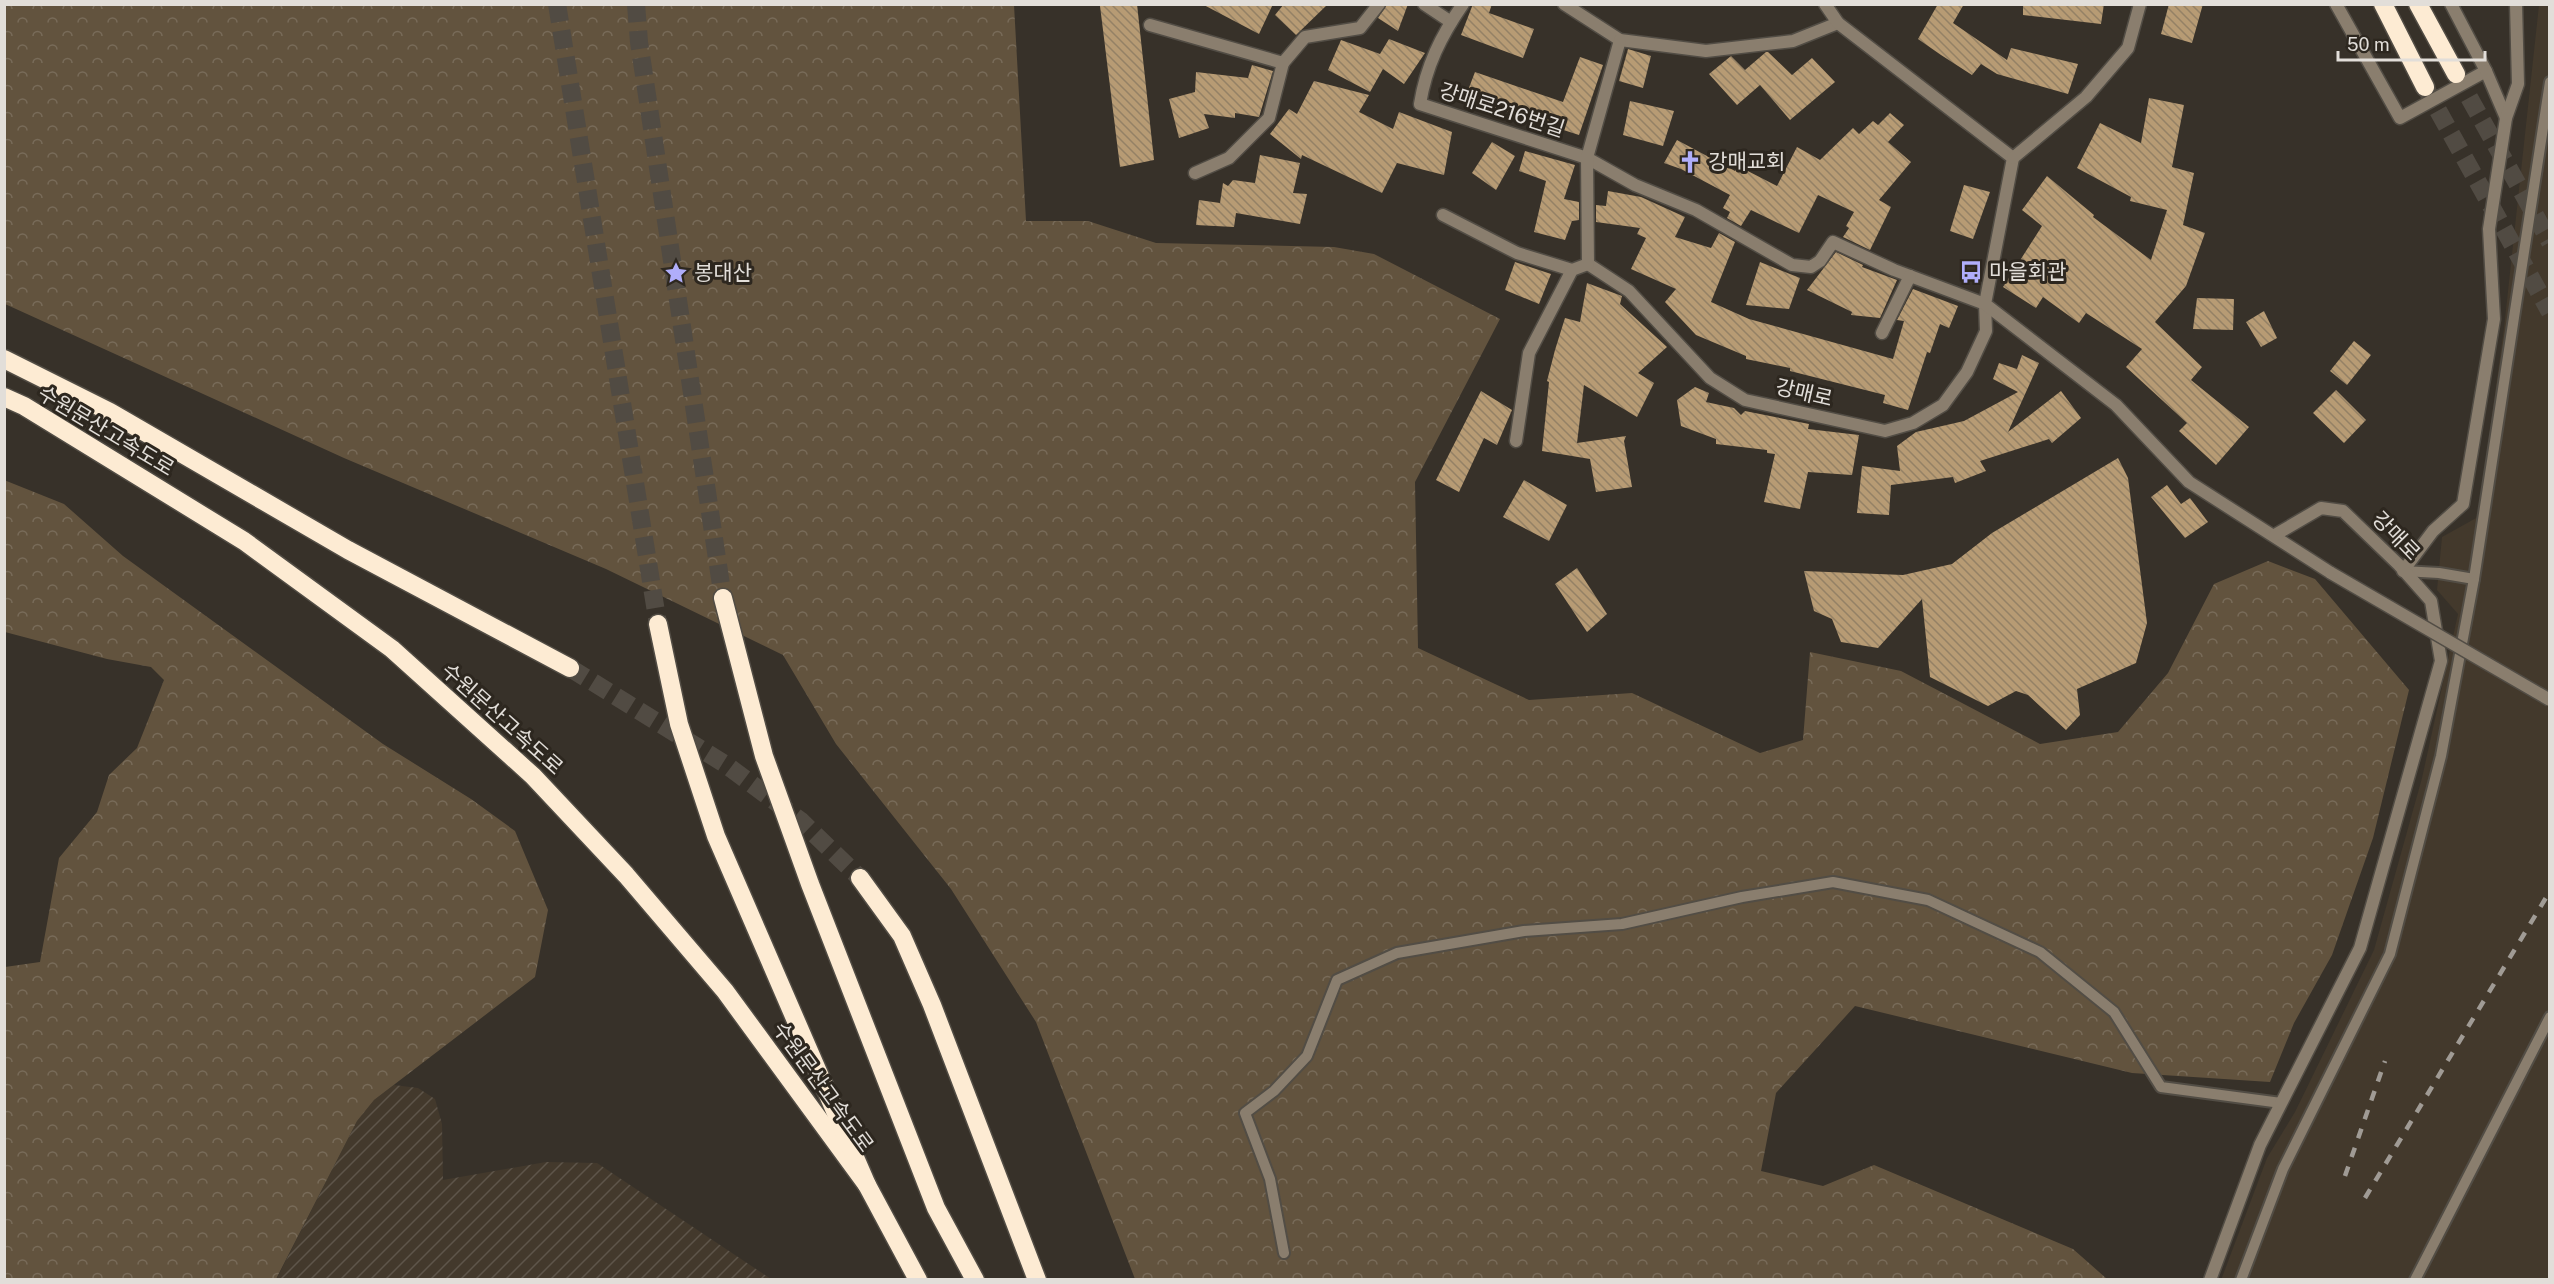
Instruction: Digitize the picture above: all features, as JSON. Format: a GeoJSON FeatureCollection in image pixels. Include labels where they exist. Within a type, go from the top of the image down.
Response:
{"type":"FeatureCollection","features":[{"type":"Feature","properties":{"kind":"highway"},"geometry":{"type":"LineString","coordinates":[[2383,4],[2426,87]]}},
{"type":"Feature","properties":{"kind":"highway"},"geometry":{"type":"LineString","coordinates":[[2418,4],[2456,74]]}},
{"type":"Feature","properties":{"kind":"highway","name":"수원문산고속도로"},"geometry":{"type":"LineString","coordinates":[[4,359],[110,412],[348,550],[570,668]]}},
{"type":"Feature","properties":{"kind":"highway","name":"수원문산고속도로"},"geometry":{"type":"LineString","coordinates":[[4,397],[24,406],[244,542],[392,649],[533,776],[626,875],[726,991],[867,1185]]}},
{"type":"Feature","properties":{"kind":"highway","name":"수원문산고속도로"},"geometry":{"type":"LineString","coordinates":[[723,598],[764,756],[810,884],[936,1208],[975,1280]]}},
{"type":"Feature","properties":{"kind":"highway","name":"수원문산고속도로"},"geometry":{"type":"LineString","coordinates":[[658,624],[679,724],[716,836],[867,1185],[918,1280]]}},
{"type":"Feature","properties":{"kind":"highway"},"geometry":{"type":"LineString","coordinates":[[860,878],[902,936],[933,1005],[1008,1208],[1038,1280]]}},
{"type":"Feature","properties":{"kind":"street"},"geometry":{"type":"LineString","coordinates":[[1195,173],[1229,159],[1269,118],[1283,63],[1305,38],[1360,28],[1379,4]]}},
{"type":"Feature","properties":{"kind":"street"},"geometry":{"type":"LineString","coordinates":[[1424,4],[1451,22]]}},
{"type":"Feature","properties":{"kind":"street","name":"강매로216번길"},"geometry":{"type":"LineString","coordinates":[[1463,4],[1443,33],[1424,78],[1420,104],[1587,158]]}},
{"type":"Feature","properties":{"kind":"street"},"geometry":{"type":"LineString","coordinates":[[1564,4],[1620,40],[1706,51],[1793,41],[1838,23]]}},
{"type":"Feature","properties":{"kind":"street"},"geometry":{"type":"LineString","coordinates":[[1825,4],[1838,23],[2013,158],[2086,97],[2128,48],[2140,4]]}},
{"type":"Feature","properties":{"kind":"street"},"geometry":{"type":"LineString","coordinates":[[2336,4],[2400,118],[2486,72]]}},
{"type":"Feature","properties":{"kind":"street"},"geometry":{"type":"LineString","coordinates":[[2451,4],[2486,72],[2506,118]]}},
{"type":"Feature","properties":{"kind":"street"},"geometry":{"type":"LineString","coordinates":[[2403,572],[2433,531],[2463,504],[2494,319],[2489,229],[2506,118],[2518,84],[2516,4]]}},
{"type":"Feature","properties":{"kind":"street"},"geometry":{"type":"LineString","coordinates":[[1150,25],[1283,63]]}},
{"type":"Feature","properties":{"kind":"street","name":"강매로216번길"},"geometry":{"type":"LineString","coordinates":[[1588,264],[1587,158],[1620,40]]}},
{"type":"Feature","properties":{"kind":"street"},"geometry":{"type":"LineString","coordinates":[[1587,158],[1635,185],[1696,210],[1792,265],[1811,267],[1820,261],[1833,242],[1910,276],[1985,304],[2116,405],[2189,482],[2331,573],[2550,700]]}},
{"type":"Feature","properties":{"kind":"street","name":"강매로"},"geometry":{"type":"LineString","coordinates":[[1588,264],[1629,291],[1710,378],[1745,400],[1885,431],[1912,423],[1943,405],[1967,372],[1986,332],[1985,304],[2013,158]]}},
{"type":"Feature","properties":{"kind":"street"},"geometry":{"type":"LineString","coordinates":[[1443,215],[1517,253],[1572,270],[1588,264]]}},
{"type":"Feature","properties":{"kind":"street"},"geometry":{"type":"LineString","coordinates":[[1516,441],[1530,353],[1572,270]]}},
{"type":"Feature","properties":{"kind":"street"},"geometry":{"type":"LineString","coordinates":[[1882,333],[1910,276]]}},
{"type":"Feature","properties":{"kind":"street","name":"강매로"},"geometry":{"type":"LineString","coordinates":[[2275,535],[2321,508],[2343,511],[2431,601],[2441,661],[2360,948],[2281,1103]]}},
{"type":"Feature","properties":{"kind":"street"},"geometry":{"type":"LineString","coordinates":[[2210,1280],[2260,1145],[2281,1103]]}},
{"type":"Feature","properties":{"kind":"lane"},"geometry":{"type":"LineString","coordinates":[[2241,1280],[2283,1169],[2390,954],[2441,756],[2474,579],[2550,82]]}},
{"type":"Feature","properties":{"kind":"lane"},"geometry":{"type":"LineString","coordinates":[[2403,572],[2439,573],[2474,579]]}},
{"type":"Feature","properties":{"kind":"lane"},"geometry":{"type":"LineString","coordinates":[[1284,1253],[1270,1179],[1245,1113],[1274,1090],[1307,1056],[1337,980],[1397,953],[1524,931],[1622,924],[1742,897],[1833,882],[1928,900],[2040,952],[2114,1012],[2161,1088],[2281,1103]]}},
{"type":"Feature","properties":{"kind":"lane"},"geometry":{"type":"LineString","coordinates":[[2415,1280],[2550,1017]]}},
{"type":"Feature","properties":{"kind":"shaded area"},"geometry":{"type":"Polygon","coordinates":[[[2539,5],[2549,5],[2549,1279],[2221,1280],[2267,1158],[2295,1112],[2374,950],[2422,778],[2458,614],[2437,590],[2442,537],[2478,517],[2504,328],[2539,5]]]}},
{"type":"Feature","properties":{"kind":"shaded area"},"geometry":{"type":"Polygon","coordinates":[[[394,1085],[418,1088],[435,1099],[442,1124],[443,1180],[546,1162],[597,1163],[771,1279],[276,1280],[357,1121],[374,1100],[394,1085]]]}},
{"type":"Feature","properties":{"kind":"green space"},"geometry":{"type":"Polygon","coordinates":[[[5,5],[1014,5],[1026,221],[1088,221],[1156,243],[1334,247],[1374,254],[1500,319],[1415,482],[1418,648],[1529,700],[1632,693],[1760,753],[1803,740],[1810,652],[1901,671],[2040,744],[2118,732],[2168,673],[2214,584],[2268,561],[2315,579],[2409,690],[2373,838],[2332,955],[2294,1023],[2270,1082],[2132,1073],[1855,1006],[1776,1093],[1761,1171],[1823,1186],[1874,1165],[2073,1249],[2107,1279],[1135,1279],[1036,1022],[951,889],[836,744],[783,655],[606,569],[344,458],[5,304],[5,5]]]}},
{"type":"Feature","properties":{"kind":"green space"},"geometry":{"type":"Polygon","coordinates":[[[4,480],[64,504],[123,556],[383,744],[471,799],[515,831],[548,910],[535,977],[374,1100],[357,1121],[276,1279],[5,1279],[5,967],[40,962],[59,858],[97,812],[109,775],[137,748],[164,680],[151,667],[107,659],[5,632],[4,480]]]}},
{"type":"Feature","properties":{"kind":"building"},"geometry":{"type":"Polygon","coordinates":[[[1137,4],[1154,160],[1120,167],[1100,6],[1137,4]]]}},
{"type":"Feature","properties":{"kind":"building"},"geometry":{"type":"Polygon","coordinates":[[[1202,4],[1273,4],[1259,34],[1202,4]]]}},
{"type":"Feature","properties":{"kind":"building"},"geometry":{"type":"Polygon","coordinates":[[[1284,4],[1328,4],[1296,35],[1275,15],[1284,4]]]}},
{"type":"Feature","properties":{"kind":"building"},"geometry":{"type":"Polygon","coordinates":[[[1387,4],[1408,4],[1398,31],[1378,18],[1387,4]]]}},
{"type":"Feature","properties":{"kind":"building"},"geometry":{"type":"Polygon","coordinates":[[[1473,4],[1492,4],[1489,13],[1534,29],[1523,58],[1461,35],[1473,4]]]}},
{"type":"Feature","properties":{"kind":"building"},"geometry":{"type":"Polygon","coordinates":[[[1938,4],[1964,4],[1953,23],[2007,60],[2011,48],[2078,64],[2068,94],[1997,74],[1981,64],[1972,75],[1941,55],[1918,39],[1938,4]]]}},
{"type":"Feature","properties":{"kind":"building"},"geometry":{"type":"Polygon","coordinates":[[[2023,4],[2104,4],[2101,24],[2023,15],[2023,4]]]}},
{"type":"Feature","properties":{"kind":"building"},"geometry":{"type":"Polygon","coordinates":[[[2169,4],[2203,4],[2192,43],[2161,34],[2169,4]]]}},
{"type":"Feature","properties":{"kind":"building"},"geometry":{"type":"Polygon","coordinates":[[[1389,39],[1425,53],[1404,84],[1383,69],[1370,92],[1328,70],[1341,40],[1380,54],[1389,39]]]}},
{"type":"Feature","properties":{"kind":"building"},"geometry":{"type":"Polygon","coordinates":[[[1628,49],[1651,56],[1643,88],[1619,81],[1628,49]]]}},
{"type":"Feature","properties":{"kind":"building"},"geometry":{"type":"Polygon","coordinates":[[[1766,52],[1792,75],[1812,58],[1835,82],[1790,120],[1760,85],[1737,105],[1709,74],[1731,56],[1745,70],[1766,52]]]}},
{"type":"Feature","properties":{"kind":"building"},"geometry":{"type":"Polygon","coordinates":[[[1580,57],[1603,65],[1579,135],[1465,98],[1475,72],[1563,102],[1580,57]]]}},
{"type":"Feature","properties":{"kind":"building"},"geometry":{"type":"Polygon","coordinates":[[[1252,65],[1273,71],[1259,117],[1235,113],[1235,118],[1204,114],[1209,128],[1179,138],[1169,99],[1195,92],[1196,72],[1248,78],[1252,65]]]}},
{"type":"Feature","properties":{"kind":"building"},"geometry":{"type":"Polygon","coordinates":[[[1314,81],[1369,95],[1359,112],[1393,129],[1399,112],[1452,132],[1444,175],[1397,163],[1382,193],[1302,155],[1301,159],[1270,134],[1289,109],[1297,114],[1314,81]]]}},
{"type":"Feature","properties":{"kind":"building"},"geometry":{"type":"Polygon","coordinates":[[[2149,98],[2184,105],[2172,167],[2194,173],[2183,225],[2205,233],[2186,286],[2155,322],[2202,367],[2191,380],[2249,427],[2216,465],[2179,431],[2187,423],[2126,367],[2142,349],[2086,313],[2079,323],[2043,297],[2036,308],[2003,287],[2042,226],[2022,210],[2047,176],[2094,215],[2093,217],[2151,260],[2167,210],[2130,201],[2131,197],[2077,168],[2100,123],[2141,143],[2149,98]]]}},
{"type":"Feature","properties":{"kind":"building"},"geometry":{"type":"Polygon","coordinates":[[[1630,101],[1674,111],[1663,146],[1623,135],[1630,101]]]}},
{"type":"Feature","properties":{"kind":"building"},"geometry":{"type":"Polygon","coordinates":[[[1890,113],[1904,125],[1888,142],[1911,162],[1879,200],[1891,207],[1870,250],[1843,237],[1849,228],[1846,226],[1854,212],[1818,195],[1799,233],[1751,210],[1741,226],[1727,218],[1730,212],[1723,208],[1730,195],[1681,169],[1664,163],[1677,140],[1735,171],[1738,166],[1777,186],[1797,147],[1820,160],[1853,128],[1859,134],[1873,121],[1878,125],[1890,113]]]}},
{"type":"Feature","properties":{"kind":"building"},"geometry":{"type":"Polygon","coordinates":[[[1492,142],[1515,156],[1496,190],[1472,173],[1492,142]]]}},
{"type":"Feature","properties":{"kind":"building"},"geometry":{"type":"Polygon","coordinates":[[[1525,151],[1575,165],[1564,199],[1579,202],[1579,220],[1572,221],[1565,240],[1534,232],[1546,181],[1519,171],[1525,151]]]}},
{"type":"Feature","properties":{"kind":"building"},"geometry":{"type":"Polygon","coordinates":[[[1260,155],[1300,163],[1293,193],[1307,194],[1300,224],[1236,213],[1234,227],[1196,225],[1199,200],[1220,203],[1223,183],[1228,186],[1233,180],[1255,183],[1260,155]]]}},
{"type":"Feature","properties":{"kind":"building"},"geometry":{"type":"Polygon","coordinates":[[[1964,185],[1990,192],[1973,239],[1950,231],[1964,185]]]}},
{"type":"Feature","properties":{"kind":"building"},"geometry":{"type":"Polygon","coordinates":[[[1608,191],[1641,197],[1685,217],[1675,237],[1711,248],[1719,233],[1735,242],[1711,302],[1749,319],[1893,359],[1904,321],[1897,320],[1913,289],[1958,306],[1949,328],[1940,324],[1930,353],[1927,352],[1908,410],[1883,403],[1885,395],[1790,371],[1790,368],[1746,359],[1746,356],[1696,335],[1665,302],[1676,289],[1631,269],[1646,238],[1637,234],[1640,228],[1596,222],[1596,205],[1606,206],[1608,191]]]}},
{"type":"Feature","properties":{"kind":"building"},"geometry":{"type":"Polygon","coordinates":[[[1836,252],[1863,265],[1862,267],[1897,280],[1880,318],[1851,315],[1852,312],[1807,290],[1836,252]]]}},
{"type":"Feature","properties":{"kind":"building"},"geometry":{"type":"Polygon","coordinates":[[[1515,262],[1551,274],[1539,304],[1505,290],[1515,262]]]}},
{"type":"Feature","properties":{"kind":"building"},"geometry":{"type":"Polygon","coordinates":[[[1760,262],[1800,278],[1789,309],[1746,305],[1760,262]]]}},
{"type":"Feature","properties":{"kind":"building"},"geometry":{"type":"Polygon","coordinates":[[[1587,283],[1622,296],[1620,304],[1667,347],[1638,373],[1654,383],[1637,417],[1584,385],[1577,443],[1626,436],[1624,441],[1632,487],[1596,492],[1590,459],[1542,451],[1549,382],[1547,381],[1555,350],[1565,318],[1580,322],[1587,283]]]}},
{"type":"Feature","properties":{"kind":"building"},"geometry":{"type":"Polygon","coordinates":[[[2197,298],[2234,299],[2233,330],[2193,329],[2197,298]]]}},
{"type":"Feature","properties":{"kind":"building"},"geometry":{"type":"Polygon","coordinates":[[[2264,311],[2277,338],[2261,347],[2246,322],[2264,311]]]}},
{"type":"Feature","properties":{"kind":"building"},"geometry":{"type":"Polygon","coordinates":[[[2354,341],[2371,355],[2347,385],[2330,371],[2354,341]]]}},
{"type":"Feature","properties":{"kind":"building"},"geometry":{"type":"Polygon","coordinates":[[[2022,355],[2039,363],[2008,432],[2061,391],[2081,418],[2052,443],[2049,439],[1980,461],[1986,471],[1955,483],[1953,477],[1891,485],[1889,515],[1857,513],[1862,466],[1900,471],[1897,446],[1916,432],[1964,421],[2018,392],[1993,379],[1999,363],[2017,369],[2022,355]]]}},
{"type":"Feature","properties":{"kind":"building"},"geometry":{"type":"Polygon","coordinates":[[[1695,387],[1709,393],[1706,402],[1734,408],[1741,415],[1745,411],[1809,424],[1808,429],[1859,435],[1852,475],[1808,472],[1800,509],[1764,502],[1775,454],[1767,453],[1767,450],[1716,444],[1716,439],[1681,426],[1677,400],[1695,387]]]}},
{"type":"Feature","properties":{"kind":"building"},"geometry":{"type":"Polygon","coordinates":[[[2336,390],[2366,420],[2344,443],[2313,413],[2336,390]]]}},
{"type":"Feature","properties":{"kind":"building"},"geometry":{"type":"Polygon","coordinates":[[[1481,391],[1512,410],[1497,445],[1484,438],[1459,492],[1436,480],[1481,391]]]}},
{"type":"Feature","properties":{"kind":"building"},"geometry":{"type":"Polygon","coordinates":[[[2118,458],[2128,478],[2147,623],[2136,663],[2077,689],[2080,715],[2066,730],[2028,695],[2016,691],[1988,706],[1930,677],[1922,599],[1878,648],[1841,642],[1832,619],[1814,611],[1804,571],[1903,575],[1952,564],[1992,533],[2118,458]]]}},
{"type":"Feature","properties":{"kind":"building"},"geometry":{"type":"Polygon","coordinates":[[[1524,480],[1567,505],[1549,541],[1503,517],[1524,480]]]}},
{"type":"Feature","properties":{"kind":"building"},"geometry":{"type":"Polygon","coordinates":[[[2167,485],[2181,504],[2190,498],[2208,522],[2185,538],[2151,497],[2167,485]]]}},
{"type":"Feature","properties":{"kind":"building"},"geometry":{"type":"Polygon","coordinates":[[[1577,568],[1607,614],[1587,632],[1555,584],[1577,568]]]}},
{"type":"Feature","properties":{"kind":"tunnel"},"geometry":{"type":"LineString","coordinates":[[557,4],[658,624]]}},
{"type":"Feature","properties":{"kind":"tunnel"},"geometry":{"type":"LineString","coordinates":[[636,4],[639,42],[723,598]]}},
{"type":"Feature","properties":{"kind":"tunnel"},"geometry":{"type":"LineString","coordinates":[[2456,74],[2550,242]]}},
{"type":"Feature","properties":{"kind":"tunnel"},"geometry":{"type":"LineString","coordinates":[[2425,87],[2550,312]]}},
{"type":"Feature","properties":{"kind":"tunnel"},"geometry":{"type":"LineString","coordinates":[[570,668],[725,764],[801,821],[860,878]]}},
{"type":"Feature","properties":{"kind":"railway"},"geometry":{"type":"LineString","coordinates":[[2365,1198],[2550,891]]}},
{"type":"Feature","properties":{"kind":"railway"},"geometry":{"type":"LineString","coordinates":[[2345,1176],[2385,1061]]}},
{"type":"Feature","properties":{"kind":"place","name":"강매교회"},"geometry":{"type":"Point","coordinates":[1690,162]}},
{"type":"Feature","properties":{"kind":"place","name":"마을회관"},"geometry":{"type":"Point","coordinates":[1971,272]}},
{"type":"Feature","properties":{"kind":"place","name":"봉대산"},"geometry":{"type":"Point","coordinates":[676,273]}}]}
